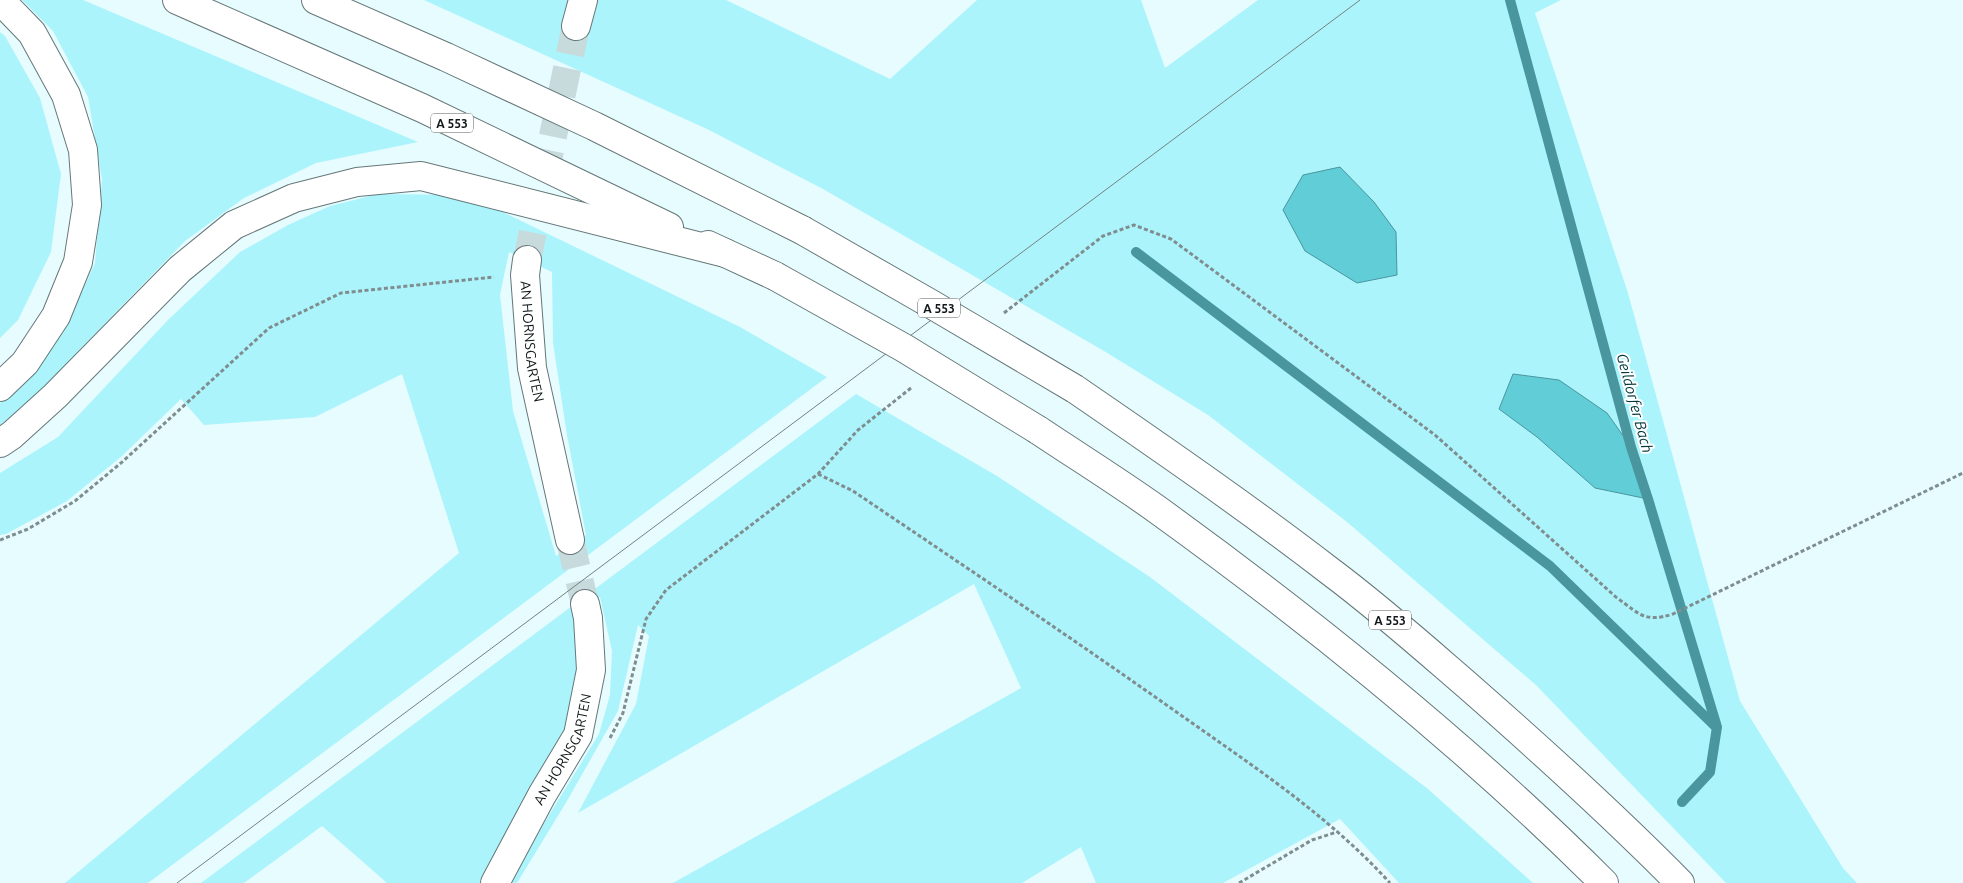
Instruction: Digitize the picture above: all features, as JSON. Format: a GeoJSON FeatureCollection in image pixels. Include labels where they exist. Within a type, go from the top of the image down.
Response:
{"type":"FeatureCollection","features":[{"type":"Feature","properties":{"kind":"main road"},"geometry":{"type":"LineString","coordinates":[[0,0],[32,33],[66,95],[83,150],[87,206],[78,262],[56,316],[25,363],[0,387]]}},
{"type":"Feature","properties":{"kind":"main road","name":"A 553"},"geometry":{"type":"LineString","coordinates":[[177,0],[422,108],[774,276],[904,348],[1038,430],[1154,507],[1299,615],[1394,693],[1501,786],[1604,883]]}},
{"type":"Feature","properties":{"kind":"main road","name":"A 553"},"geometry":{"type":"LineString","coordinates":[[316,0],[446,57],[594,126],[802,230],[1075,389],[1187,466],[1333,573],[1437,659],[1535,745],[1633,835],[1680,883]]}},
{"type":"Feature","properties":{"kind":"main road"},"geometry":{"type":"LineString","coordinates":[[0,443],[12,435],[55,396],[180,268],[234,224],[294,198],[357,182],[421,176],[725,253]]}},
{"type":"Feature","properties":{"kind":"main road","name":"AN HORNSGARTEN"},"geometry":{"type":"LineString","coordinates":[[526,268],[532,368],[570,540]]}},
{"type":"Feature","properties":{"kind":"main road","name":"AN HORNSGARTEN"},"geometry":{"type":"LineString","coordinates":[[495,883],[542,795],[578,735],[591,670],[588,618],[585,604]]}},
{"type":"Feature","properties":{"kind":"path"},"geometry":{"type":"LineString","coordinates":[[997,319],[1104,236],[1134,224],[1171,239],[1435,435],[1617,598],[1643,616],[1657,619],[1672,614],[1963,473]]}},
{"type":"Feature","properties":{"kind":"path"},"geometry":{"type":"LineString","coordinates":[[0,540],[28,529],[75,500],[121,463],[269,328],[342,293],[526,268]]}},
{"type":"Feature","properties":{"kind":"path"},"geometry":{"type":"LineString","coordinates":[[606,745],[623,713],[646,619],[666,590],[818,474],[858,430],[912,387]]}},
{"type":"Feature","properties":{"kind":"path"},"geometry":{"type":"LineString","coordinates":[[818,474],[854,491],[1053,626],[1301,800],[1372,863],[1390,883]]}},
{"type":"Feature","properties":{"kind":"path"},"geometry":{"type":"LineString","coordinates":[[1238,883],[1312,840],[1338,832]]}},
{"type":"Feature","properties":{"kind":"shaded area"},"geometry":{"type":"Polygon","coordinates":[[[22,0],[83,0],[418,142],[316,163],[244,198],[185,241],[18,413],[0,425],[0,403],[6,399],[63,333],[95,263],[102,180],[88,97],[53,31],[22,0]]]}},
{"type":"Feature","properties":{"kind":"shaded area"},"geometry":{"type":"Polygon","coordinates":[[[424,0],[726,0],[890,79],[977,0],[1141,0],[1165,68],[1258,0],[1561,0],[1535,13],[1628,293],[1740,701],[1843,868],[1857,883],[1726,883],[1536,685],[1347,522],[1208,415],[1104,351],[823,189],[709,130],[424,0]]]}},
{"type":"Feature","properties":{"kind":"shaded area"},"geometry":{"type":"Polygon","coordinates":[[[0,32],[5,36],[40,98],[61,174],[51,252],[18,320],[0,338],[0,32]]]}},
{"type":"Feature","properties":{"kind":"shaded area"},"geometry":{"type":"Polygon","coordinates":[[[1340,167],[1374,202],[1396,232],[1397,275],[1357,283],[1305,251],[1283,210],[1303,175],[1340,167]]]}},
{"type":"Feature","properties":{"kind":"shaded area"},"geometry":{"type":"Polygon","coordinates":[[[378,194],[468,195],[740,327],[827,377],[148,883],[65,883],[459,553],[402,374],[315,417],[204,425],[181,399],[122,456],[67,501],[6,534],[0,535],[0,473],[58,437],[168,320],[240,252],[288,225],[330,206],[378,194]],[[509,252],[500,295],[513,411],[556,556],[586,535],[567,435],[553,343],[552,272],[509,252]]]}},
{"type":"Feature","properties":{"kind":"shaded area"},"geometry":{"type":"Polygon","coordinates":[[[1513,374],[1559,380],[1607,413],[1631,447],[1648,499],[1595,488],[1537,437],[1499,409],[1513,374]]]}},
{"type":"Feature","properties":{"kind":"shaded area"},"geometry":{"type":"Polygon","coordinates":[[[856,394],[997,476],[1150,577],[1428,789],[1533,883],[1399,883],[1340,819],[1223,883],[1096,883],[1081,847],[1022,883],[673,883],[1021,688],[974,584],[578,813],[636,704],[649,636],[638,625],[618,711],[567,801],[517,883],[507,883],[599,734],[610,695],[612,651],[600,597],[580,612],[581,702],[486,883],[387,883],[322,826],[244,883],[201,883],[856,394]]]}},
{"type":"Feature","properties":{"kind":"waterway","name":"Geildorfer Bach"},"geometry":{"type":"LineString","coordinates":[[1510,0],[1631,447],[1717,727],[1710,772],[1682,802]]}},
{"type":"Feature","properties":{"kind":"waterway"},"geometry":{"type":"LineString","coordinates":[[1136,252],[1550,566],[1716,727]]}},
{"type":"Feature","properties":{"kind":"tunnel"},"geometry":{"type":"LineString","coordinates":[[527,260],[576,26]]}},
{"type":"Feature","properties":{"kind":"tunnel"},"geometry":{"type":"LineString","coordinates":[[570,540],[585,604]]}},
{"type":"Feature","properties":{"kind":"tram line"},"geometry":{"type":"LineString","coordinates":[[177,883],[1360,0]]}}]}
